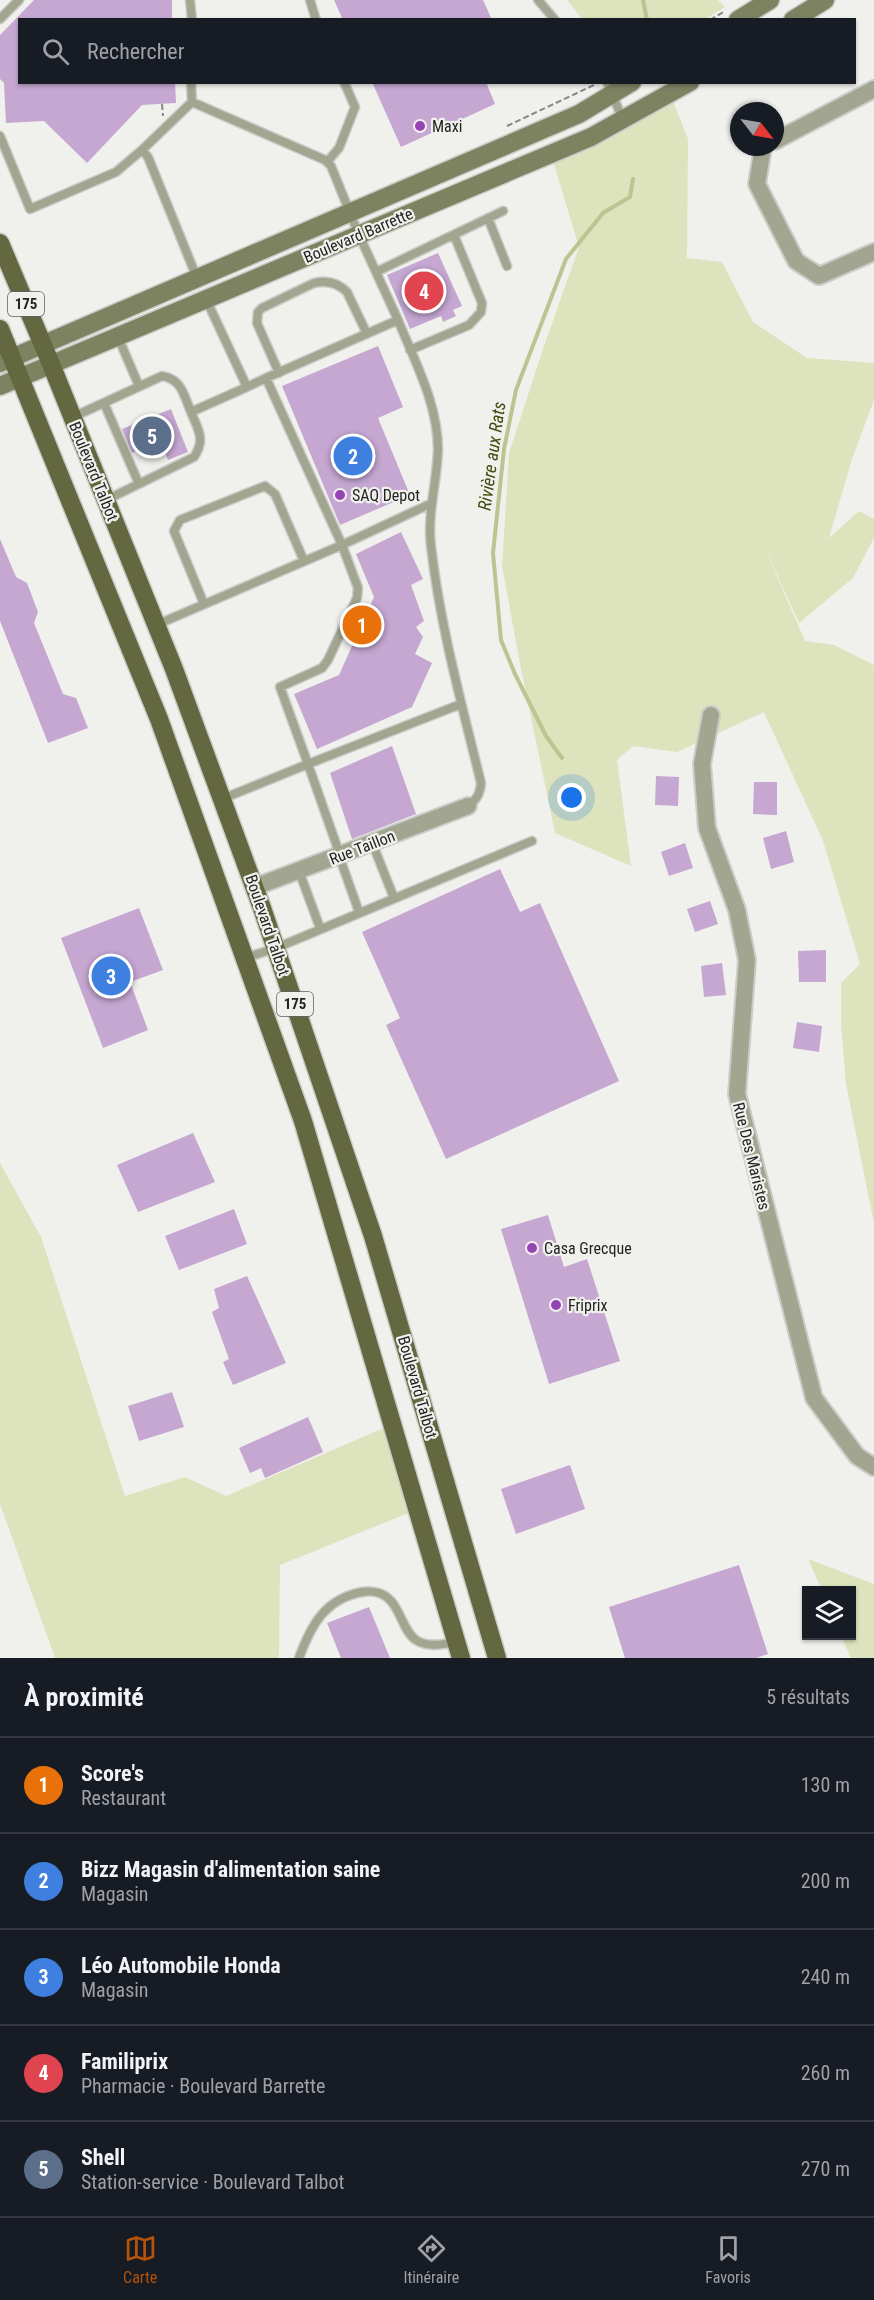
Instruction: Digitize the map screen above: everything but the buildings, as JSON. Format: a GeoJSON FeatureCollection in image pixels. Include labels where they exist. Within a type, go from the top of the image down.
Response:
{"type":"FeatureCollection","features":[{"type":"Feature","properties":{"kind":"main road"},"geometry":{"type":"LineString","coordinates":[[741,18],[770,0]]}},
{"type":"Feature","properties":{"kind":"main road"},"geometry":{"type":"LineString","coordinates":[[796,18],[825,0]]}},
{"type":"Feature","properties":{"kind":"main road","name":"Boulevard Barrette"},"geometry":{"type":"LineString","coordinates":[[6,360],[579,114],[610,88],[625,84]]}},
{"type":"Feature","properties":{"kind":"main road","name":"Boulevard Barrette"},"geometry":{"type":"LineString","coordinates":[[0,386],[591,137],[686,84]]}},
{"type":"Feature","properties":{"kind":"main road","name":"Boulevard Talbot"},"geometry":{"type":"LineString","coordinates":[[0,243],[156,625],[255,887],[373,1236],[497,1658]]}},
{"type":"Feature","properties":{"kind":"main road","name":"Boulevard Talbot"},"geometry":{"type":"LineString","coordinates":[[0,329],[6,360],[20,378],[159,719],[303,1121],[459,1650]]}},
{"type":"Feature","properties":{"kind":"street"},"geometry":{"type":"LineString","coordinates":[[784,136],[874,89]]}},
{"type":"Feature","properties":{"kind":"street"},"geometry":{"type":"LineString","coordinates":[[761,156],[756,184],[796,261],[819,276],[874,252]]}},
{"type":"Feature","properties":{"kind":"street","name":"Rue Des Maristes"},"geometry":{"type":"LineString","coordinates":[[711,715],[702,764],[708,828],[737,910],[747,960],[737,1094],[814,1398],[857,1456],[874,1467]]}},
{"type":"Feature","properties":{"kind":"street","name":"Rue Taillon"},"geometry":{"type":"LineString","coordinates":[[255,887],[341,859],[468,806]]}},
{"type":"Feature","properties":{"kind":"lane"},"geometry":{"type":"LineString","coordinates":[[0,20],[19,0]]}},
{"type":"Feature","properties":{"kind":"lane"},"geometry":{"type":"LineString","coordinates":[[190,0],[192,18]]}},
{"type":"Feature","properties":{"kind":"lane"},"geometry":{"type":"LineString","coordinates":[[310,0],[315,18]]}},
{"type":"Feature","properties":{"kind":"lane"},"geometry":{"type":"LineString","coordinates":[[538,0],[553,18]]}},
{"type":"Feature","properties":{"kind":"lane"},"geometry":{"type":"LineString","coordinates":[[0,136],[30,209],[116,172],[192,102],[191,84]]}},
{"type":"Feature","properties":{"kind":"lane"},"geometry":{"type":"LineString","coordinates":[[327,162],[339,148],[355,106],[345,84]]}},
{"type":"Feature","properties":{"kind":"lane"},"geometry":{"type":"LineString","coordinates":[[610,88],[623,120]]}},
{"type":"Feature","properties":{"kind":"lane"},"geometry":{"type":"LineString","coordinates":[[192,102],[327,162],[331,166],[432,403],[438,450],[430,528],[431,546],[447,644],[481,783],[480,793],[468,806]]}},
{"type":"Feature","properties":{"kind":"lane"},"geometry":{"type":"LineString","coordinates":[[142,150],[148,157],[198,279]]}},
{"type":"Feature","properties":{"kind":"lane"},"geometry":{"type":"LineString","coordinates":[[376,272],[503,211]]}},
{"type":"Feature","properties":{"kind":"lane"},"geometry":{"type":"LineString","coordinates":[[488,218],[507,266]]}},
{"type":"Feature","properties":{"kind":"lane"},"geometry":{"type":"LineString","coordinates":[[410,350],[469,326],[481,312],[482,303],[454,234]]}},
{"type":"Feature","properties":{"kind":"lane"},"geometry":{"type":"LineString","coordinates":[[279,373],[257,323],[258,312],[314,283],[334,283],[343,288],[367,334]]}},
{"type":"Feature","properties":{"kind":"lane"},"geometry":{"type":"LineString","coordinates":[[206,299],[247,387]]}},
{"type":"Feature","properties":{"kind":"lane"},"geometry":{"type":"LineString","coordinates":[[191,412],[398,320]]}},
{"type":"Feature","properties":{"kind":"lane"},"geometry":{"type":"LineString","coordinates":[[117,336],[139,386]]}},
{"type":"Feature","properties":{"kind":"lane"},"geometry":{"type":"LineString","coordinates":[[73,417],[162,376],[172,378],[178,383],[191,412],[201,439],[200,448],[194,457],[106,500]]}},
{"type":"Feature","properties":{"kind":"lane"},"geometry":{"type":"LineString","coordinates":[[266,378],[342,545],[358,588],[357,598],[322,668],[280,687],[359,912]]}},
{"type":"Feature","properties":{"kind":"lane"},"geometry":{"type":"LineString","coordinates":[[104,403],[139,484]]}},
{"type":"Feature","properties":{"kind":"lane"},"geometry":{"type":"LineString","coordinates":[[204,604],[174,531],[180,520],[265,486],[275,494],[304,561]]}},
{"type":"Feature","properties":{"kind":"lane"},"geometry":{"type":"LineString","coordinates":[[156,625],[342,545],[432,503]]}},
{"type":"Feature","properties":{"kind":"lane"},"geometry":{"type":"LineString","coordinates":[[222,799],[461,704]]}},
{"type":"Feature","properties":{"kind":"lane"},"geometry":{"type":"LineString","coordinates":[[245,958],[276,948],[532,841]]}},
{"type":"Feature","properties":{"kind":"lane"},"geometry":{"type":"LineString","coordinates":[[375,850],[394,898]]}},
{"type":"Feature","properties":{"kind":"lane"},"geometry":{"type":"LineString","coordinates":[[302,879],[320,928]]}},
{"type":"Feature","properties":{"kind":"lane"},"geometry":{"type":"LineString","coordinates":[[299,1658],[305,1641],[318,1618],[333,1603],[350,1594],[369,1591],[380,1593],[390,1600],[411,1636],[417,1641],[459,1650]]}},
{"type":"Feature","properties":{"kind":"green space"},"geometry":{"type":"Polygon","coordinates":[[[567,0],[718,0],[725,7],[707,18],[581,18],[567,0]]]}},
{"type":"Feature","properties":{"kind":"green space"},"geometry":{"type":"Polygon","coordinates":[[[670,94],[688,139],[687,258],[722,262],[753,322],[807,358],[874,363],[874,400],[852,459],[829,538],[859,511],[874,519],[874,538],[853,578],[799,623],[760,537],[805,641],[834,645],[874,665],[874,1223],[846,1084],[841,1024],[841,983],[860,964],[823,841],[764,712],[677,752],[633,746],[617,760],[631,866],[555,833],[502,566],[509,453],[579,247],[551,154],[670,94]]]}},
{"type":"Feature","properties":{"kind":"green space"},"geometry":{"type":"Polygon","coordinates":[[[0,1163],[41,1237],[125,1496],[185,1477],[226,1496],[393,1424],[416,1510],[280,1565],[279,1658],[55,1658],[0,1504],[0,1163]]]}},
{"type":"Feature","properties":{"kind":"green space"},"geometry":{"type":"Polygon","coordinates":[[[808,1559],[874,1584],[874,1658],[851,1658],[843,1640],[856,1640],[856,1586],[820,1586],[808,1559]]]}},
{"type":"Feature","properties":{"kind":"waterway","name":"Rivière aux Rats"},"geometry":{"type":"LineString","coordinates":[[643,0],[647,18]]}},
{"type":"Feature","properties":{"kind":"waterway","name":"Rivière aux Rats"},"geometry":{"type":"LineString","coordinates":[[562,758],[546,736],[501,640],[493,553],[504,449],[516,390],[566,259],[603,213],[630,197],[633,179]]}},
{"type":"Feature","properties":{"kind":"place","name":"Maxi"},"geometry":{"type":"Point","coordinates":[420,126]}},
{"type":"Feature","properties":{"kind":"place","name":"Familiprix"},"geometry":{"type":"Point","coordinates":[424,291]}},
{"type":"Feature","properties":{"kind":"place","name":"Shell"},"geometry":{"type":"Point","coordinates":[152,436]}},
{"type":"Feature","properties":{"kind":"place","name":"Bizz Magasin d'alimentation saine"},"geometry":{"type":"Point","coordinates":[353,456]}},
{"type":"Feature","properties":{"kind":"place","name":"SAQ Depot"},"geometry":{"type":"Point","coordinates":[340,495]}},
{"type":"Feature","properties":{"kind":"place","name":"Score's"},"geometry":{"type":"Point","coordinates":[362,625]}},
{"type":"Feature","properties":{"kind":"place","name":"Léo Automobile Honda"},"geometry":{"type":"Point","coordinates":[111,976]}},
{"type":"Feature","properties":{"kind":"place","name":"Casa Grecque"},"geometry":{"type":"Point","coordinates":[532,1248]}},
{"type":"Feature","properties":{"kind":"place","name":"Friprix"},"geometry":{"type":"Point","coordinates":[556,1305]}}]}
